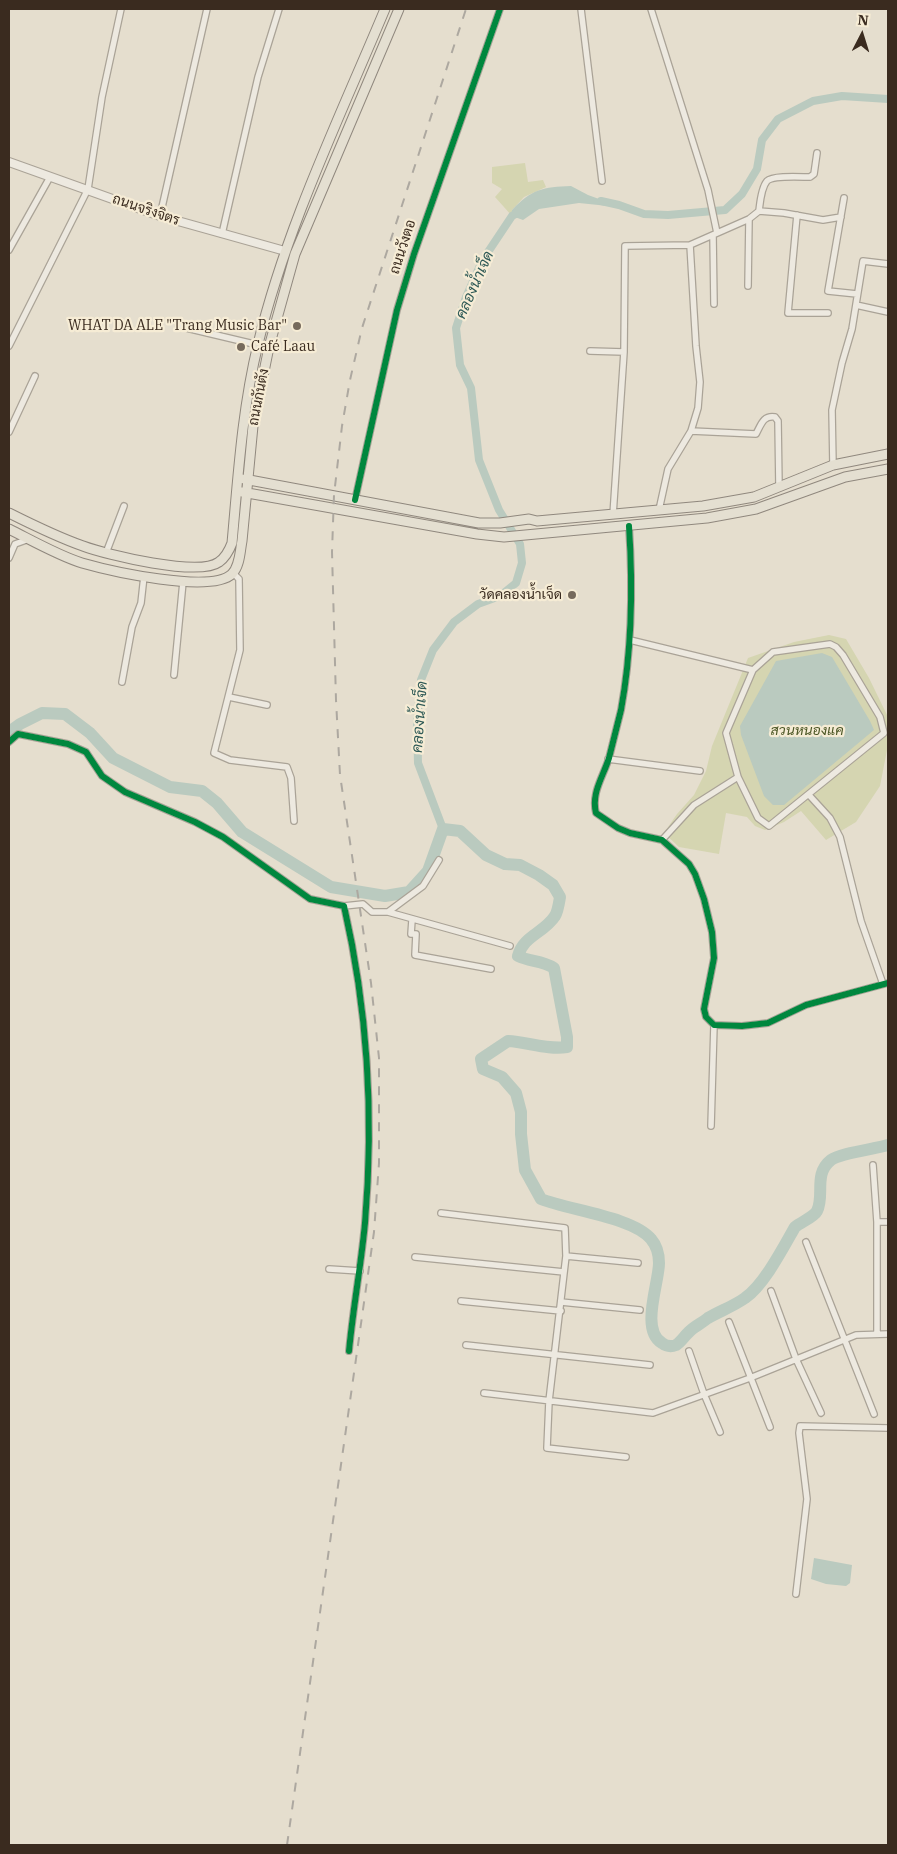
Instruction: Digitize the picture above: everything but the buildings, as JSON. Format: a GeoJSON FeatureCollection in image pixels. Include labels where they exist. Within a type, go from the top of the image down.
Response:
{"type":"FeatureCollection","features":[{"type":"Feature","properties":{"kind":"main road","name":"ถนนกันตัง"},"geometry":{"type":"LineString","coordinates":[[233,573],[240,550],[253,426],[265,363],[294,254],[399,9]]}},
{"type":"Feature","properties":{"kind":"main road","name":"ถนนกันตัง"},"geometry":{"type":"LineString","coordinates":[[9,513],[83,547],[147,562],[184,567],[207,566],[218,563],[228,553],[232,543],[243,424],[258,345],[285,251],[383,12]]}},
{"type":"Feature","properties":{"kind":"main road"},"geometry":{"type":"LineString","coordinates":[[383,12],[394,21]]}},
{"type":"Feature","properties":{"kind":"main road"},"geometry":{"type":"LineString","coordinates":[[334,130],[346,134]]}},
{"type":"Feature","properties":{"kind":"main road"},"geometry":{"type":"LineString","coordinates":[[285,251],[294,254]]}},
{"type":"Feature","properties":{"kind":"main road"},"geometry":{"type":"LineString","coordinates":[[255,360],[265,363]]}},
{"type":"Feature","properties":{"kind":"main road"},"geometry":{"type":"LineString","coordinates":[[238,479],[480,524],[529,519],[537,521],[613,515],[703,506],[754,497],[833,464],[888,454]]}},
{"type":"Feature","properties":{"kind":"main road"},"geometry":{"type":"LineString","coordinates":[[237,492],[467,533],[504,537],[707,518],[756,509],[845,477],[888,469]]}},
{"type":"Feature","properties":{"kind":"main road"},"geometry":{"type":"LineString","coordinates":[[29,539],[34,526]]}},
{"type":"Feature","properties":{"kind":"main road"},"geometry":{"type":"LineString","coordinates":[[9,529],[81,563],[144,576],[182,582],[214,582],[225,579],[233,573]]}},
{"type":"Feature","properties":{"kind":"main road"},"geometry":{"type":"LineString","coordinates":[[144,576],[147,562]]}},
{"type":"Feature","properties":{"kind":"street"},"geometry":{"type":"LineString","coordinates":[[9,346],[88,189],[102,97],[121,9]]}},
{"type":"Feature","properties":{"kind":"street"},"geometry":{"type":"LineString","coordinates":[[160,216],[207,9]]}},
{"type":"Feature","properties":{"kind":"street"},"geometry":{"type":"LineString","coordinates":[[222,234],[258,77],[279,9]]}},
{"type":"Feature","properties":{"kind":"street","name":"ถนนวังตอ"},"geometry":{"type":"LineString","coordinates":[[355,500],[400,300],[416,245],[500,9]]}},
{"type":"Feature","properties":{"kind":"street"},"geometry":{"type":"LineString","coordinates":[[581,9],[602,182]]}},
{"type":"Feature","properties":{"kind":"street"},"geometry":{"type":"LineString","coordinates":[[651,9],[708,190],[715,234],[714,304]]}},
{"type":"Feature","properties":{"kind":"street"},"geometry":{"type":"LineString","coordinates":[[613,515],[624,352],[625,246],[690,245],[749,219],[759,211],[762,192],[767,181],[773,178],[810,177],[814,174],[816,168],[817,153]]}},
{"type":"Feature","properties":{"kind":"street","name":"ถนนจริงจิตร"},"geometry":{"type":"LineString","coordinates":[[9,162],[160,216],[285,251]]}},
{"type":"Feature","properties":{"kind":"street"},"geometry":{"type":"LineString","coordinates":[[9,250],[50,177]]}},
{"type":"Feature","properties":{"kind":"street"},"geometry":{"type":"LineString","coordinates":[[844,198],[828,291],[857,294]]}},
{"type":"Feature","properties":{"kind":"street"},"geometry":{"type":"LineString","coordinates":[[759,211],[823,220],[841,217]]}},
{"type":"Feature","properties":{"kind":"street"},"geometry":{"type":"LineString","coordinates":[[797,215],[788,313],[828,313]]}},
{"type":"Feature","properties":{"kind":"street"},"geometry":{"type":"LineString","coordinates":[[748,286],[749,219]]}},
{"type":"Feature","properties":{"kind":"street"},"geometry":{"type":"LineString","coordinates":[[659,510],[668,469],[691,431],[698,408],[700,382],[690,245]]}},
{"type":"Feature","properties":{"kind":"street"},"geometry":{"type":"LineString","coordinates":[[833,464],[832,410],[842,363],[852,329],[863,262],[888,264]]}},
{"type":"Feature","properties":{"kind":"street"},"geometry":{"type":"LineString","coordinates":[[856,305],[888,312]]}},
{"type":"Feature","properties":{"kind":"street"},"geometry":{"type":"LineString","coordinates":[[178,326],[258,345]]}},
{"type":"Feature","properties":{"kind":"street"},"geometry":{"type":"LineString","coordinates":[[590,351],[624,352]]}},
{"type":"Feature","properties":{"kind":"street"},"geometry":{"type":"LineString","coordinates":[[9,432],[35,376]]}},
{"type":"Feature","properties":{"kind":"street"},"geometry":{"type":"LineString","coordinates":[[691,431],[756,434],[764,420],[770,416],[775,417],[778,421],[779,487]]}},
{"type":"Feature","properties":{"kind":"street"},"geometry":{"type":"LineString","coordinates":[[106,553],[124,506]]}},
{"type":"Feature","properties":{"kind":"street"},"geometry":{"type":"LineString","coordinates":[[629,526],[631,562],[630,640],[621,709],[608,759],[594,795],[593,804],[596,813],[618,828],[630,833],[662,840],[689,864],[696,874],[712,932],[714,958],[704,1014],[710,1023],[714,1025],[742,1026],[768,1023],[806,1005],[885,984],[861,921],[840,837],[830,818],[809,795]]}},
{"type":"Feature","properties":{"kind":"street"},"geometry":{"type":"LineString","coordinates":[[9,558],[15,544],[29,539]]}},
{"type":"Feature","properties":{"kind":"street"},"geometry":{"type":"LineString","coordinates":[[233,573],[239,579],[240,650],[214,753],[230,760],[287,767],[291,778],[294,821]]}},
{"type":"Feature","properties":{"kind":"street"},"geometry":{"type":"LineString","coordinates":[[122,682],[132,627],[141,603],[144,576]]}},
{"type":"Feature","properties":{"kind":"street"},"geometry":{"type":"LineString","coordinates":[[174,675],[182,582]]}},
{"type":"Feature","properties":{"kind":"street"},"geometry":{"type":"LineString","coordinates":[[630,640],[753,670]]}},
{"type":"Feature","properties":{"kind":"street"},"geometry":{"type":"LineString","coordinates":[[830,644],[836,647],[843,654],[880,717],[884,733],[769,826],[758,818],[738,777],[726,733],[753,670],[773,652],[830,644]]}},
{"type":"Feature","properties":{"kind":"street"},"geometry":{"type":"LineString","coordinates":[[229,697],[266,705]]}},
{"type":"Feature","properties":{"kind":"street"},"geometry":{"type":"LineString","coordinates":[[9,742],[18,734],[68,744],[86,752],[102,776],[125,792],[195,822],[222,837],[310,900],[344,906],[363,904],[372,912],[388,912],[510,946]]}},
{"type":"Feature","properties":{"kind":"street"},"geometry":{"type":"LineString","coordinates":[[608,759],[700,771]]}},
{"type":"Feature","properties":{"kind":"street"},"geometry":{"type":"LineString","coordinates":[[662,840],[694,805],[738,777]]}},
{"type":"Feature","properties":{"kind":"street"},"geometry":{"type":"LineString","coordinates":[[388,912],[423,886],[438,860]]}},
{"type":"Feature","properties":{"kind":"street"},"geometry":{"type":"LineString","coordinates":[[344,906],[353,946],[360,994],[369,1083],[367,1183],[360,1271],[349,1351]]}},
{"type":"Feature","properties":{"kind":"street"},"geometry":{"type":"LineString","coordinates":[[412,920],[411,934],[416,934],[416,955],[491,968]]}},
{"type":"Feature","properties":{"kind":"street"},"geometry":{"type":"LineString","coordinates":[[711,1126],[714,1025]]}},
{"type":"Feature","properties":{"kind":"street"},"geometry":{"type":"LineString","coordinates":[[873,1165],[877,1222],[877,1333]]}},
{"type":"Feature","properties":{"kind":"street"},"geometry":{"type":"LineString","coordinates":[[441,1213],[565,1228],[566,1256],[549,1401],[548,1448],[626,1457]]}},
{"type":"Feature","properties":{"kind":"street"},"geometry":{"type":"LineString","coordinates":[[877,1222],[888,1222]]}},
{"type":"Feature","properties":{"kind":"street"},"geometry":{"type":"LineString","coordinates":[[806,1242],[874,1414]]}},
{"type":"Feature","properties":{"kind":"street"},"geometry":{"type":"LineString","coordinates":[[566,1256],[638,1263]]}},
{"type":"Feature","properties":{"kind":"street"},"geometry":{"type":"LineString","coordinates":[[415,1257],[564,1272]]}},
{"type":"Feature","properties":{"kind":"street"},"geometry":{"type":"LineString","coordinates":[[329,1269],[360,1271]]}},
{"type":"Feature","properties":{"kind":"street"},"geometry":{"type":"LineString","coordinates":[[771,1291],[796,1359],[821,1413]]}},
{"type":"Feature","properties":{"kind":"street"},"geometry":{"type":"LineString","coordinates":[[461,1301],[561,1311]]}},
{"type":"Feature","properties":{"kind":"street"},"geometry":{"type":"LineString","coordinates":[[561,1302],[640,1310]]}},
{"type":"Feature","properties":{"kind":"street"},"geometry":{"type":"LineString","coordinates":[[729,1322],[770,1427]]}},
{"type":"Feature","properties":{"kind":"street"},"geometry":{"type":"LineString","coordinates":[[484,1393],[653,1413],[750,1378],[856,1335],[888,1334]]}},
{"type":"Feature","properties":{"kind":"street"},"geometry":{"type":"LineString","coordinates":[[466,1345],[650,1365]]}},
{"type":"Feature","properties":{"kind":"street"},"geometry":{"type":"LineString","coordinates":[[689,1351],[720,1432]]}},
{"type":"Feature","properties":{"kind":"street"},"geometry":{"type":"LineString","coordinates":[[796,1594],[807,1499],[799,1433],[800,1426],[888,1428]]}},
{"type":"Feature","properties":{"kind":"green space"},"geometry":{"type":"Polygon","coordinates":[[[525,163],[528,182],[543,180],[546,187],[524,197],[512,210],[512,216],[495,197],[502,189],[492,183],[492,167],[525,163]]]}},
{"type":"Feature","properties":{"kind":"green space","name":"สวนหนองแค"},"geometry":{"type":"Polygon","coordinates":[[[829,635],[846,639],[869,678],[888,717],[888,745],[880,786],[856,822],[826,840],[801,811],[784,822],[765,830],[755,826],[747,817],[726,813],[719,854],[679,847],[664,833],[677,814],[694,795],[706,771],[712,746],[748,658],[794,642],[829,635]]]}},
{"type":"Feature","properties":{"kind":"shaded area"},"geometry":{"type":"Polygon","coordinates":[[[571,186],[610,203],[608,206],[579,203],[539,209],[523,220],[512,216],[512,210],[532,193],[545,188],[571,186]]]}},
{"type":"Feature","properties":{"kind":"shaded area"},"geometry":{"type":"Polygon","coordinates":[[[822,653],[832,657],[874,730],[784,805],[773,805],[764,796],[741,735],[740,726],[776,661],[822,653]]]}},
{"type":"Feature","properties":{"kind":"shaded area"},"geometry":{"type":"Polygon","coordinates":[[[814,1558],[852,1565],[850,1583],[846,1586],[826,1584],[811,1579],[814,1558]]]}},
{"type":"Feature","properties":{"kind":"waterway","name":"คลองน้ำเจ็ด"},"geometry":{"type":"LineString","coordinates":[[601,201],[644,214],[668,215],[725,210],[742,194],[757,169],[762,140],[778,119],[813,101],[842,96],[888,99]]}},
{"type":"Feature","properties":{"kind":"waterway","name":"คลองน้ำเจ็ด"},"geometry":{"type":"LineString","coordinates":[[443,829],[418,763],[417,722],[421,680],[433,650],[454,622],[478,604],[500,596],[516,583],[522,563],[520,544],[499,510],[479,460],[471,388],[460,365],[456,328],[466,297],[482,261],[512,216],[520,211]]}},
{"type":"Feature","properties":{"kind":"waterway"},"geometry":{"type":"LineString","coordinates":[[9,732],[42,713],[65,714],[90,733],[113,758],[170,787],[202,791],[217,803],[242,832],[331,887],[385,896],[409,892],[428,871],[443,829],[460,831],[486,855],[505,864],[520,865],[553,885],[560,897],[556,914],[545,927],[524,944],[518,956],[554,968],[567,1037],[567,1047],[560,1048],[508,1041],[481,1059],[483,1069],[502,1077],[516,1093],[521,1112],[521,1134],[525,1170],[541,1199],[630,1225],[642,1231],[653,1242],[659,1256],[659,1263],[652,1306],[652,1328],[656,1337],[665,1345],[676,1345],[708,1318],[741,1301],[752,1292],[773,1266],[795,1227],[817,1211],[822,1172],[831,1160],[850,1153],[888,1145]]}},
{"type":"Feature","properties":{"kind":"railway"},"geometry":{"type":"LineString","coordinates":[[287,1845],[374,1232],[379,1163],[379,1058],[371,983],[340,775],[332,552],[334,495],[342,426],[362,328],[466,9]]}},
{"type":"Feature","properties":{"kind":"cycle path"},"geometry":{"type":"LineString","coordinates":[[355,500],[397,310],[414,254],[500,9]]}},
{"type":"Feature","properties":{"kind":"cycle path"},"geometry":{"type":"LineString","coordinates":[[629,526],[631,595],[625,687],[609,758],[596,792],[596,813],[618,828],[630,833],[662,840],[689,864],[695,874],[704,899],[712,932],[714,958],[704,1009],[706,1017],[714,1025],[742,1026],[768,1023],[806,1005],[888,983]]}},
{"type":"Feature","properties":{"kind":"cycle path"},"geometry":{"type":"LineString","coordinates":[[9,742],[18,734],[68,744],[86,752],[102,776],[125,792],[195,822],[223,837],[310,899],[344,906],[359,985],[364,1024],[369,1103],[368,1183],[365,1223],[349,1351]]}},
{"type":"Feature","properties":{"kind":"place","name":"WHAT DA ALE \"Trang Music Bar\""},"geometry":{"type":"Point","coordinates":[297,326]}},
{"type":"Feature","properties":{"kind":"place","name":"Café Laau"},"geometry":{"type":"Point","coordinates":[241,347]}},
{"type":"Feature","properties":{"kind":"place","name":"วัดคลองน้ำเจ็ด"},"geometry":{"type":"Point","coordinates":[572,595]}}]}
